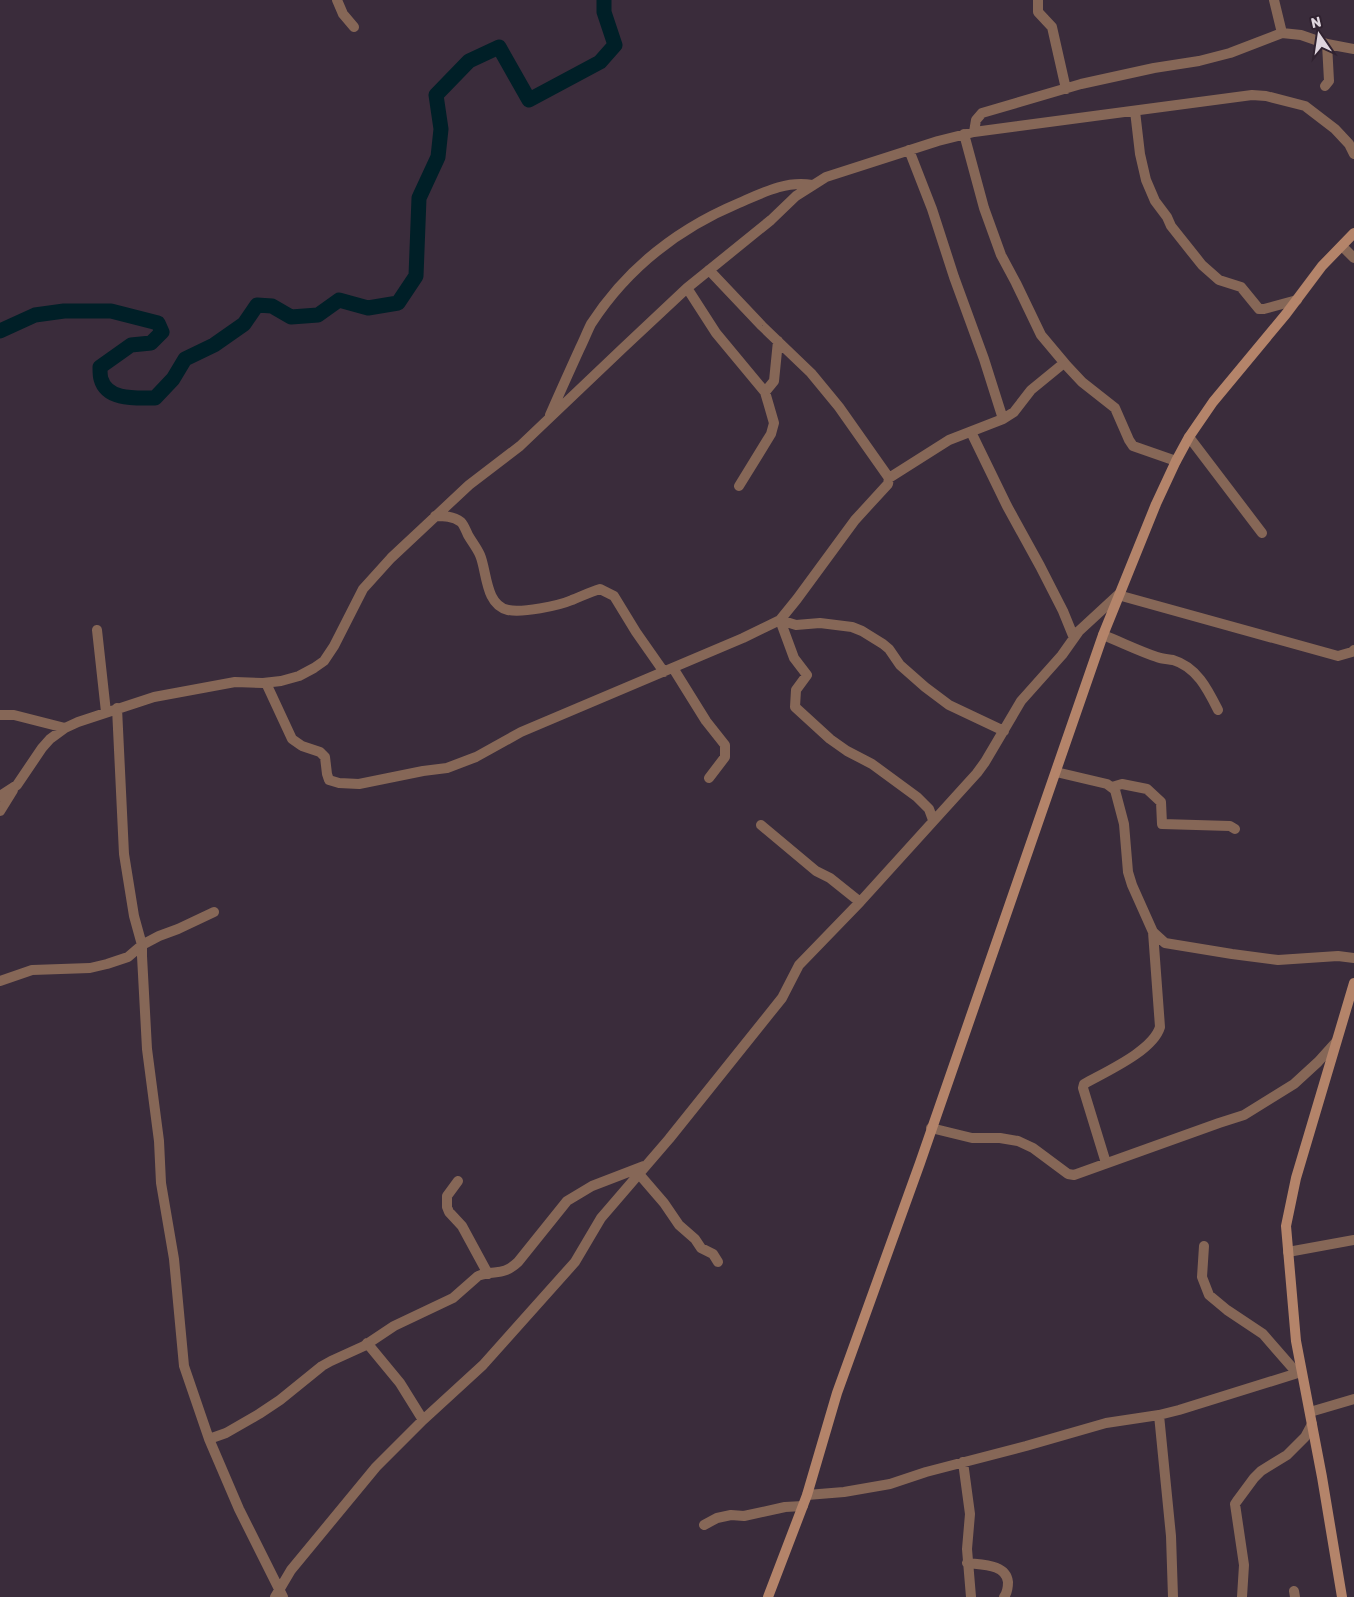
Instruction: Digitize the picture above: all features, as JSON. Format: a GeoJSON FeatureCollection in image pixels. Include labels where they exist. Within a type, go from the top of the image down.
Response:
{"type":"FeatureCollection","features":[{"type":"Feature","properties":{"kind":"street"},"geometry":{"type":"LineString","coordinates":[[338,0],[343,14],[354,27]]}},
{"type":"Feature","properties":{"kind":"street"},"geometry":{"type":"LineString","coordinates":[[1038,0],[1038,12],[1052,27],[1066,89]]}},
{"type":"Feature","properties":{"kind":"street"},"geometry":{"type":"LineString","coordinates":[[1274,0],[1282,33]]}},
{"type":"Feature","properties":{"kind":"street"},"geometry":{"type":"LineString","coordinates":[[974,132],[976,120],[982,113],[1066,89],[1154,68],[1200,61],[1230,53],[1282,33],[1300,35],[1327,44],[1354,49]]}},
{"type":"Feature","properties":{"kind":"street"},"geometry":{"type":"LineString","coordinates":[[1325,86],[1329,81],[1327,44]]}},
{"type":"Feature","properties":{"kind":"street"},"geometry":{"type":"LineString","coordinates":[[0,811],[42,748],[50,739],[65,728],[117,708],[154,697],[235,682],[266,683],[299,676],[324,661],[334,646],[363,589],[391,558],[483,473],[520,446],[687,288],[771,220],[796,196],[826,177],[909,150],[974,132],[1252,96],[1266,96],[1305,106],[1335,129],[1354,154]]}},
{"type":"Feature","properties":{"kind":"street"},"geometry":{"type":"LineString","coordinates":[[1135,111],[1140,154],[1146,180],[1155,201],[1171,226],[1202,265],[1218,280],[1241,287],[1259,309],[1297,300]]}},
{"type":"Feature","properties":{"kind":"street"},"geometry":{"type":"LineString","coordinates":[[964,134],[984,208],[1001,255],[1041,335],[1082,382],[1114,408],[1133,446],[1176,461]]}},
{"type":"Feature","properties":{"kind":"street"},"geometry":{"type":"LineString","coordinates":[[909,150],[932,209],[1003,419]]}},
{"type":"Feature","properties":{"kind":"street"},"geometry":{"type":"LineString","coordinates":[[548,420],[591,325],[625,279],[648,257],[697,222],[733,205],[774,188],[801,183],[812,185]]}},
{"type":"Feature","properties":{"kind":"street"},"geometry":{"type":"LineString","coordinates":[[768,1597],[807,1495],[837,1393],[1118,595],[1176,461],[1189,437],[1213,402],[1297,300],[1322,266],[1354,233]]}},
{"type":"Feature","properties":{"kind":"street"},"geometry":{"type":"LineString","coordinates":[[1342,246],[1354,258]]}},
{"type":"Feature","properties":{"kind":"street"},"geometry":{"type":"LineString","coordinates":[[266,683],[292,739],[302,746],[320,752],[325,757],[326,774],[330,780],[349,785],[447,768],[476,757],[521,732],[743,638],[780,620],[814,578],[855,520],[888,484],[889,478],[839,407],[811,373],[709,270]]}},
{"type":"Feature","properties":{"kind":"street"},"geometry":{"type":"LineString","coordinates":[[687,288],[716,333],[765,392],[774,423],[771,434],[739,486]]}},
{"type":"Feature","properties":{"kind":"street"},"geometry":{"type":"LineString","coordinates":[[765,392],[774,381],[778,341]]}},
{"type":"Feature","properties":{"kind":"street"},"geometry":{"type":"LineString","coordinates":[[889,478],[949,440],[1003,419],[1014,412],[1031,390],[1064,363]]}},
{"type":"Feature","properties":{"kind":"street"},"geometry":{"type":"LineString","coordinates":[[971,432],[1007,506],[1044,573],[1074,638]]}},
{"type":"Feature","properties":{"kind":"street"},"geometry":{"type":"LineString","coordinates":[[1189,437],[1262,533]]}},
{"type":"Feature","properties":{"kind":"street"},"geometry":{"type":"LineString","coordinates":[[435,516],[449,516],[461,522],[479,553],[490,592],[497,602],[507,610],[533,610],[572,600],[584,593],[600,589],[614,596],[636,632],[668,670],[725,745],[725,757],[709,778]]}},
{"type":"Feature","properties":{"kind":"street"},"geometry":{"type":"LineString","coordinates":[[279,1594],[291,1570],[376,1467],[423,1420],[483,1365],[575,1262],[601,1218],[669,1139],[782,998],[799,964],[860,902],[981,767],[1021,701],[1074,638],[1118,595]]}},
{"type":"Feature","properties":{"kind":"street"},"geometry":{"type":"LineString","coordinates":[[1118,595],[1338,656],[1354,650]]}},
{"type":"Feature","properties":{"kind":"street"},"geometry":{"type":"LineString","coordinates":[[780,620],[796,626],[820,623],[852,627],[862,631],[884,644],[900,665],[924,687],[949,705],[1004,731]]}},
{"type":"Feature","properties":{"kind":"street"},"geometry":{"type":"LineString","coordinates":[[780,620],[794,658],[807,675],[796,690],[795,707],[830,739],[847,751],[872,764],[917,797],[929,809],[933,820]]}},
{"type":"Feature","properties":{"kind":"street"},"geometry":{"type":"LineString","coordinates":[[97,630],[106,712]]}},
{"type":"Feature","properties":{"kind":"street"},"geometry":{"type":"LineString","coordinates":[[1103,635],[1158,658],[1174,660],[1186,666],[1206,686],[1218,710]]}},
{"type":"Feature","properties":{"kind":"street"},"geometry":{"type":"LineString","coordinates":[[117,708],[124,854],[134,916],[142,945],[147,1049],[159,1141],[161,1183],[174,1259],[181,1348],[186,1374],[209,1439],[279,1594]]}},
{"type":"Feature","properties":{"kind":"street"},"geometry":{"type":"LineString","coordinates":[[0,715],[14,715],[65,728]]}},
{"type":"Feature","properties":{"kind":"street"},"geometry":{"type":"LineString","coordinates":[[1056,772],[1094,780],[1112,787],[1118,795],[1124,824],[1128,872],[1153,932],[1160,1027],[1158,1033],[1154,1040],[1134,1055],[1084,1084],[1083,1088],[1106,1163]]}},
{"type":"Feature","properties":{"kind":"street"},"geometry":{"type":"LineString","coordinates":[[1112,787],[1122,784],[1148,789],[1161,802],[1162,824],[1230,826],[1235,829]]}},
{"type":"Feature","properties":{"kind":"street"},"geometry":{"type":"LineString","coordinates":[[0,796],[16,785]]}},
{"type":"Feature","properties":{"kind":"street"},"geometry":{"type":"LineString","coordinates":[[761,825],[816,871],[830,878],[860,902]]}},
{"type":"Feature","properties":{"kind":"street"},"geometry":{"type":"LineString","coordinates":[[0,982],[32,970],[90,968],[107,964],[128,957],[142,945],[159,936],[214,912]]}},
{"type":"Feature","properties":{"kind":"street"},"geometry":{"type":"LineString","coordinates":[[1153,932],[1165,944],[1278,960],[1338,956],[1354,958]]}},
{"type":"Feature","properties":{"kind":"street"},"geometry":{"type":"LineString","coordinates":[[1342,1597],[1310,1412],[1299,1373],[1286,1226],[1296,1178],[1354,983]]}},
{"type":"Feature","properties":{"kind":"street"},"geometry":{"type":"LineString","coordinates":[[931,1128],[972,1138],[1000,1138],[1018,1141],[1033,1148],[1068,1174],[1080,1173],[1244,1115],[1294,1084],[1336,1042]]}},
{"type":"Feature","properties":{"kind":"street"},"geometry":{"type":"LineString","coordinates":[[209,1439],[226,1433],[259,1414],[280,1400],[322,1366],[367,1343],[394,1326],[448,1301],[478,1276],[500,1273],[510,1269],[567,1201],[592,1186],[642,1170]]}},
{"type":"Feature","properties":{"kind":"street"},"geometry":{"type":"LineString","coordinates":[[642,1170],[679,1225],[695,1239],[701,1248],[713,1254],[718,1262]]}},
{"type":"Feature","properties":{"kind":"street"},"geometry":{"type":"LineString","coordinates":[[458,1180],[447,1196],[447,1207],[449,1212],[462,1226],[488,1274]]}},
{"type":"Feature","properties":{"kind":"street"},"geometry":{"type":"LineString","coordinates":[[1288,1252],[1354,1240]]}},
{"type":"Feature","properties":{"kind":"street"},"geometry":{"type":"LineString","coordinates":[[1204,1246],[1202,1277],[1209,1296],[1263,1334],[1299,1373]]}},
{"type":"Feature","properties":{"kind":"street"},"geometry":{"type":"LineString","coordinates":[[367,1343],[400,1383],[423,1420]]}},
{"type":"Feature","properties":{"kind":"street"},"geometry":{"type":"LineString","coordinates":[[807,1495],[844,1492],[890,1484],[1106,1423],[1158,1415],[1299,1373]]}},
{"type":"Feature","properties":{"kind":"street"},"geometry":{"type":"LineString","coordinates":[[1310,1412],[1354,1399]]}},
{"type":"Feature","properties":{"kind":"street"},"geometry":{"type":"LineString","coordinates":[[1158,1415],[1171,1536],[1173,1597]]}},
{"type":"Feature","properties":{"kind":"street"},"geometry":{"type":"LineString","coordinates":[[1242,1597],[1244,1565],[1236,1501],[1261,1471],[1287,1455],[1305,1437],[1312,1424]]}},
{"type":"Feature","properties":{"kind":"street"},"geometry":{"type":"LineString","coordinates":[[963,1462],[970,1514],[968,1563],[971,1597]]}},
{"type":"Feature","properties":{"kind":"street"},"geometry":{"type":"LineString","coordinates":[[704,1525],[717,1518],[731,1515],[744,1516],[785,1507],[803,1506]]}},
{"type":"Feature","properties":{"kind":"street"},"geometry":{"type":"LineString","coordinates":[[968,1563],[995,1567],[1003,1571],[1007,1577],[1008,1586],[1004,1597]]}},
{"type":"Feature","properties":{"kind":"waterway"},"geometry":{"type":"LineString","coordinates":[[0,331],[35,315],[64,311],[111,311],[158,323],[162,332],[151,343],[131,345],[100,367],[100,375],[104,386],[116,395],[155,398],[173,379],[185,359],[214,345],[244,324],[257,305],[272,306],[291,317],[318,315],[339,300],[368,308],[398,303],[416,276],[419,198],[438,157],[441,129],[436,95],[469,61],[499,47],[529,100],[600,62],[615,45],[604,12],[604,0]]}}]}
